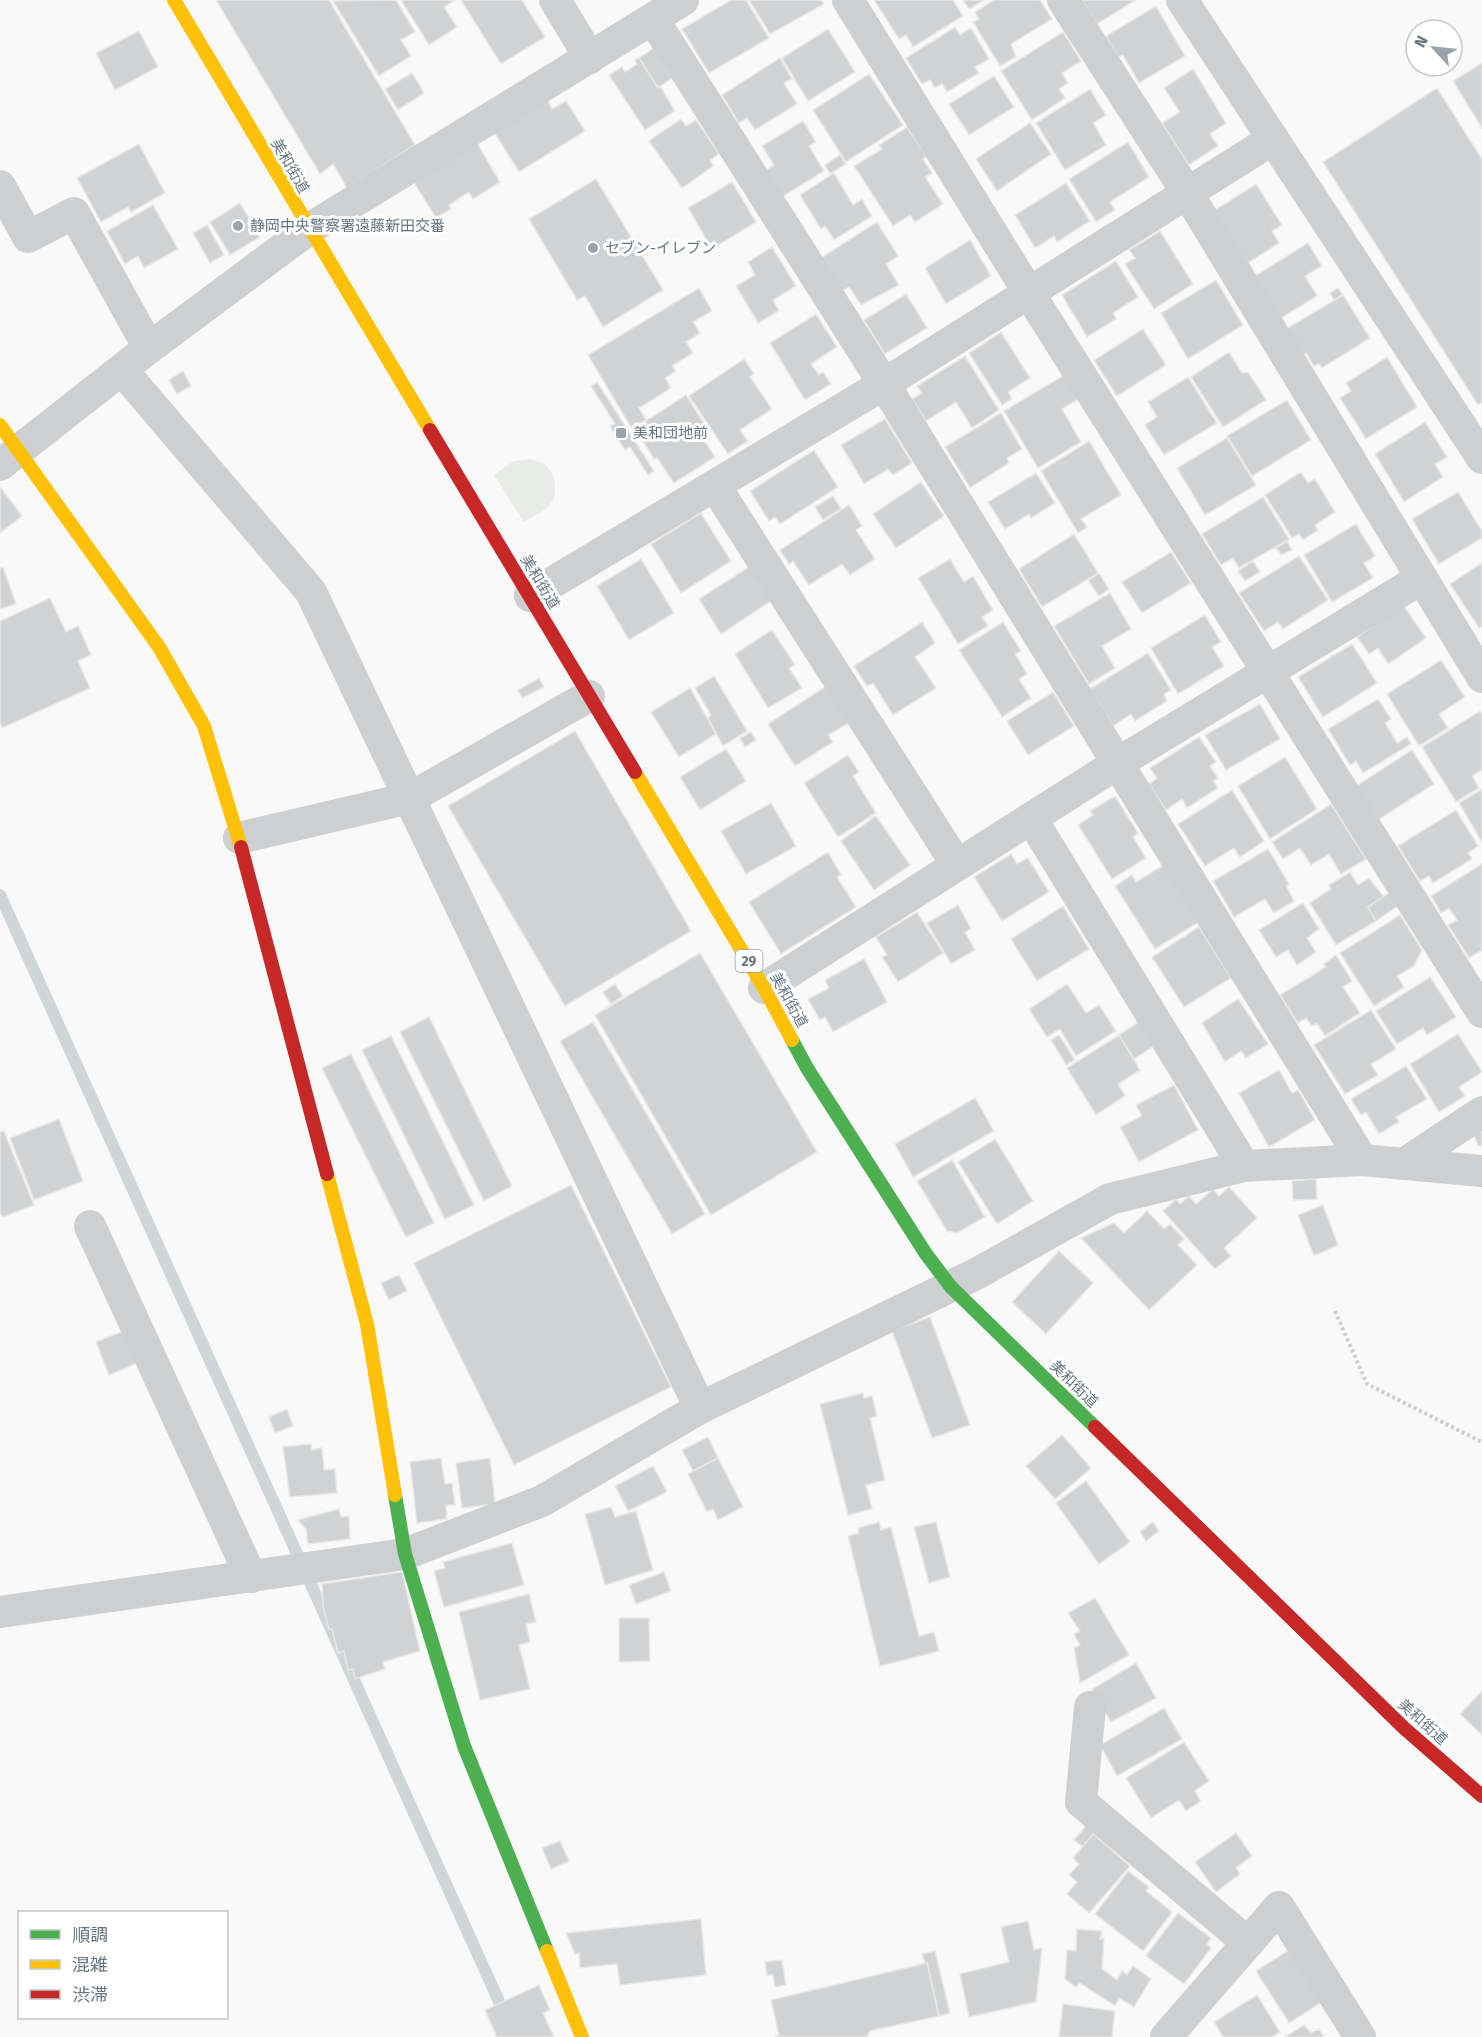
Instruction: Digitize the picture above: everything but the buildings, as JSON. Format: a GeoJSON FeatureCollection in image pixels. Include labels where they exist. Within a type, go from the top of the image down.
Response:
{"type":"FeatureCollection","features":[{"type":"Feature","properties":{"kind":"main road","name":"美和街道"},"geometry":{"type":"LineString","coordinates":[[174,0],[764,988],[807,1068],[926,1254],[951,1287],[1404,1728],[1482,1796]]}},
{"type":"Feature","properties":{"kind":"main road"},"geometry":{"type":"LineString","coordinates":[[0,425],[9,458],[159,647],[204,726],[239,838],[367,1324],[405,1554],[464,1746],[582,2037]]}},
{"type":"Feature","properties":{"kind":"street"},"geometry":{"type":"LineString","coordinates":[[555,0],[590,58]]}},
{"type":"Feature","properties":{"kind":"street"},"geometry":{"type":"LineString","coordinates":[[9,458],[149,348],[309,229],[683,0]]}},
{"type":"Feature","properties":{"kind":"street"},"geometry":{"type":"LineString","coordinates":[[848,0],[1029,293],[1482,1011]]}},
{"type":"Feature","properties":{"kind":"street"},"geometry":{"type":"LineString","coordinates":[[1063,0],[1188,194],[1482,677]]}},
{"type":"Feature","properties":{"kind":"street"},"geometry":{"type":"LineString","coordinates":[[1182,0],[1482,458]]}},
{"type":"Feature","properties":{"kind":"street"},"geometry":{"type":"LineString","coordinates":[[653,19],[884,384],[1362,1160]]}},
{"type":"Feature","properties":{"kind":"street"},"geometry":{"type":"LineString","coordinates":[[530,596],[884,384],[1273,139]]}},
{"type":"Feature","properties":{"kind":"street"},"geometry":{"type":"LineString","coordinates":[[0,186],[28,237],[74,213],[149,348]]}},
{"type":"Feature","properties":{"kind":"street"},"geometry":{"type":"LineString","coordinates":[[122,370],[311,592],[700,1408]]}},
{"type":"Feature","properties":{"kind":"street"},"geometry":{"type":"LineString","coordinates":[[715,486],[957,865]]}},
{"type":"Feature","properties":{"kind":"street"},"geometry":{"type":"LineString","coordinates":[[764,988],[1118,763],[1422,578]]}},
{"type":"Feature","properties":{"kind":"street"},"geometry":{"type":"LineString","coordinates":[[239,838],[410,798],[589,696]]}},
{"type":"Feature","properties":{"kind":"street"},"geometry":{"type":"LineString","coordinates":[[1031,818],[1244,1166]]}},
{"type":"Feature","properties":{"kind":"street"},"geometry":{"type":"LineString","coordinates":[[1404,1164],[1482,1112]]}},
{"type":"Feature","properties":{"kind":"street"},"geometry":{"type":"LineString","coordinates":[[0,1612],[405,1554],[542,1501],[700,1408],[951,1287],[1110,1199],[1244,1166],[1362,1160],[1482,1172]]}},
{"type":"Feature","properties":{"kind":"street"},"geometry":{"type":"LineString","coordinates":[[90,1226],[251,1577]]}},
{"type":"Feature","properties":{"kind":"street"},"geometry":{"type":"LineString","coordinates":[[1090,1707],[1081,1802],[1248,1943]]}},
{"type":"Feature","properties":{"kind":"street"},"geometry":{"type":"LineString","coordinates":[[1166,2037],[1279,1907],[1360,2037]]}},
{"type":"Feature","properties":{"kind":"path"},"geometry":{"type":"LineString","coordinates":[[1335,1311],[1367,1384],[1482,1442]]}},
{"type":"Feature","properties":{"kind":"shaded area"},"geometry":{"type":"Polygon","coordinates":[[[531,459],[548,467],[555,482],[555,494],[545,509],[524,522],[494,475],[514,461],[531,459]]]}},
{"type":"Feature","properties":{"kind":"waterway"},"geometry":{"type":"LineString","coordinates":[[0,895],[515,2037]]}},
{"type":"Feature","properties":{"kind":"traffic: fast"},"geometry":{"type":"LineString","coordinates":[[792,1040],[807,1068],[926,1254],[951,1287],[1095,1427]]}},
{"type":"Feature","properties":{"kind":"traffic: fast"},"geometry":{"type":"LineString","coordinates":[[395,1495],[405,1554],[464,1746],[547,1951]]}},
{"type":"Feature","properties":{"kind":"traffic: slow"},"geometry":{"type":"LineString","coordinates":[[174,0],[430,430]]}},
{"type":"Feature","properties":{"kind":"traffic: slow"},"geometry":{"type":"LineString","coordinates":[[0,425],[159,647],[204,726],[241,847]]}},
{"type":"Feature","properties":{"kind":"traffic: slow"},"geometry":{"type":"LineString","coordinates":[[635,772],[764,988],[792,1040]]}},
{"type":"Feature","properties":{"kind":"traffic: slow"},"geometry":{"type":"LineString","coordinates":[[327,1174],[367,1324],[395,1495]]}},
{"type":"Feature","properties":{"kind":"traffic: slow"},"geometry":{"type":"LineString","coordinates":[[547,1951],[582,2037]]}},
{"type":"Feature","properties":{"kind":"traffic: jam"},"geometry":{"type":"LineString","coordinates":[[430,430],[635,772]]}},
{"type":"Feature","properties":{"kind":"traffic: jam"},"geometry":{"type":"LineString","coordinates":[[241,847],[327,1174]]}},
{"type":"Feature","properties":{"kind":"traffic: jam"},"geometry":{"type":"LineString","coordinates":[[1095,1427],[1404,1728],[1482,1796]]}},
{"type":"Feature","properties":{"kind":"place","name":"静岡中央警察署遠藤新田交番"},"geometry":{"type":"Point","coordinates":[238,226]}},
{"type":"Feature","properties":{"kind":"place","name":"セブン-イレブン"},"geometry":{"type":"Point","coordinates":[593,248]}},
{"type":"Feature","properties":{"kind":"place","name":"美和団地前"},"geometry":{"type":"Point","coordinates":[621,433]}}]}
